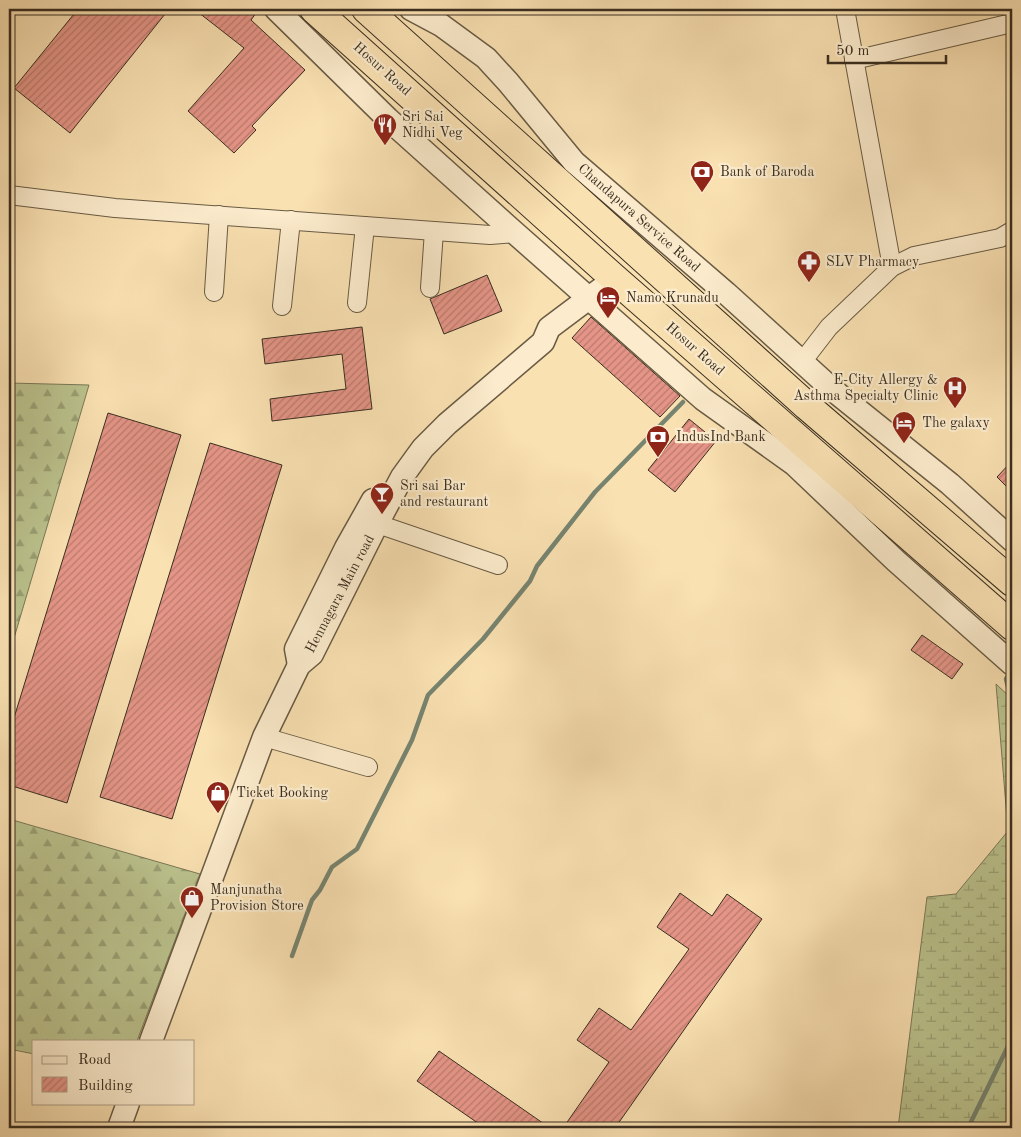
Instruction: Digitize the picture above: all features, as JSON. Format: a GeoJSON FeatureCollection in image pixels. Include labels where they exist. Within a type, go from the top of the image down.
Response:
{"type":"FeatureCollection","features":[{"type":"Feature","properties":{"kind":"highway","name":"Hosur Road"},"geometry":{"type":"LineString","coordinates":[[314,9],[614,278],[1008,622]]}},
{"type":"Feature","properties":{"kind":"highway"},"geometry":{"type":"LineString","coordinates":[[366,9],[807,406],[1012,582]]}},
{"type":"Feature","properties":{"kind":"street"},"geometry":{"type":"LineString","coordinates":[[276,9],[388,119],[515,233],[703,398],[794,464],[896,561],[1003,655]]}},
{"type":"Feature","properties":{"kind":"street","name":"Chandapura Service Road"},"geometry":{"type":"LineString","coordinates":[[411,9],[441,25],[486,58],[574,162],[726,293],[833,390],[1010,533]]}},
{"type":"Feature","properties":{"kind":"street"},"geometry":{"type":"LineString","coordinates":[[845,9],[892,267]]}},
{"type":"Feature","properties":{"kind":"street"},"geometry":{"type":"LineString","coordinates":[[854,60],[1012,23]]}},
{"type":"Feature","properties":{"kind":"street"},"geometry":{"type":"LineString","coordinates":[[9,195],[114,208],[490,235],[515,233]]}},
{"type":"Feature","properties":{"kind":"street"},"geometry":{"type":"LineString","coordinates":[[214,292],[219,215]]}},
{"type":"Feature","properties":{"kind":"street"},"geometry":{"type":"LineString","coordinates":[[282,306],[291,220]]}},
{"type":"Feature","properties":{"kind":"street"},"geometry":{"type":"LineString","coordinates":[[358,303],[365,226]]}},
{"type":"Feature","properties":{"kind":"street"},"geometry":{"type":"LineString","coordinates":[[430,288],[434,230]]}},
{"type":"Feature","properties":{"kind":"street"},"geometry":{"type":"LineString","coordinates":[[802,362],[830,327],[892,267],[914,256],[1000,238],[1012,232]]}},
{"type":"Feature","properties":{"kind":"street","name":"Hennagara Main road"},"geometry":{"type":"LineString","coordinates":[[152,1040],[264,737],[299,665],[312,654],[370,521],[423,448],[447,424],[543,342],[549,328],[614,278]]}},
{"type":"Feature","properties":{"kind":"street"},"geometry":{"type":"LineString","coordinates":[[370,521],[498,565]]}},
{"type":"Feature","properties":{"kind":"street"},"geometry":{"type":"LineString","coordinates":[[264,737],[368,767]]}},
{"type":"Feature","properties":{"kind":"street"},"geometry":{"type":"LineString","coordinates":[[119,1128],[128,1104]]}},
{"type":"Feature","properties":{"kind":"green space"},"geometry":{"type":"Polygon","coordinates":[[[9,383],[89,385],[9,655],[9,383]]]}},
{"type":"Feature","properties":{"kind":"green space"},"geometry":{"type":"Polygon","coordinates":[[[996,684],[1012,699],[1012,1128],[898,1128],[927,897],[956,894],[1008,831],[996,684]]]}},
{"type":"Feature","properties":{"kind":"green space"},"geometry":{"type":"Polygon","coordinates":[[[9,819],[200,874],[137,1040],[32,1040],[32,1054],[9,1049],[9,819]]]}},
{"type":"Feature","properties":{"kind":"building"},"geometry":{"type":"Polygon","coordinates":[[[78,9],[169,9],[70,133],[14,88],[78,9]]]}},
{"type":"Feature","properties":{"kind":"building"},"geometry":{"type":"Polygon","coordinates":[[[194,9],[259,9],[251,20],[305,70],[252,126],[256,130],[234,153],[188,111],[244,48],[194,9]]]}},
{"type":"Feature","properties":{"kind":"building"},"geometry":{"type":"Polygon","coordinates":[[[487,275],[502,311],[444,334],[430,299],[487,275]]]}},
{"type":"Feature","properties":{"kind":"building"},"geometry":{"type":"Polygon","coordinates":[[[591,317],[680,396],[660,417],[572,338],[591,317]]]}},
{"type":"Feature","properties":{"kind":"building"},"geometry":{"type":"Polygon","coordinates":[[[362,327],[372,409],[272,421],[270,399],[346,389],[342,354],[265,364],[262,339],[362,327]]]}},
{"type":"Feature","properties":{"kind":"building"},"geometry":{"type":"Polygon","coordinates":[[[108,413],[181,435],[67,803],[9,785],[9,734],[108,413]]]}},
{"type":"Feature","properties":{"kind":"building"},"geometry":{"type":"Polygon","coordinates":[[[689,419],[716,441],[675,492],[648,470],[689,419]]]}},
{"type":"Feature","properties":{"kind":"building"},"geometry":{"type":"Polygon","coordinates":[[[210,443],[282,465],[172,819],[100,797],[210,443]]]}},
{"type":"Feature","properties":{"kind":"building"},"geometry":{"type":"Polygon","coordinates":[[[1012,461],[1012,492],[997,477],[1012,461]]]}},
{"type":"Feature","properties":{"kind":"building"},"geometry":{"type":"Polygon","coordinates":[[[922,635],[963,664],[952,679],[911,650],[922,635]]]}},
{"type":"Feature","properties":{"kind":"building"},"geometry":{"type":"Polygon","coordinates":[[[680,893],[712,916],[727,894],[762,919],[615,1128],[563,1128],[609,1062],[577,1040],[599,1008],[631,1030],[689,949],[657,927],[680,893]]]}},
{"type":"Feature","properties":{"kind":"building"},"geometry":{"type":"Polygon","coordinates":[[[439,1051],[550,1128],[485,1128],[417,1081],[439,1051]]]}},
{"type":"Feature","properties":{"kind":"waterway"},"geometry":{"type":"LineString","coordinates":[[292,956],[312,900],[320,890],[332,867],[357,849],[412,740],[428,695],[483,639],[530,581],[537,566],[595,492],[683,402]]}},
{"type":"Feature","properties":{"kind":"waterway"},"geometry":{"type":"LineString","coordinates":[[1011,671],[1006,679],[1012,703]]}},
{"type":"Feature","properties":{"kind":"waterway"},"geometry":{"type":"LineString","coordinates":[[968,1128],[1012,1038]]}},
{"type":"Feature","properties":{"kind":"place","name":"Sri Sai Nidhi Veg"},"geometry":{"type":"Point","coordinates":[385,146]}},
{"type":"Feature","properties":{"kind":"place","name":"Bank of Baroda"},"geometry":{"type":"Point","coordinates":[702,193]}},
{"type":"Feature","properties":{"kind":"place","name":"SLV Pharmacy"},"geometry":{"type":"Point","coordinates":[809,283]}},
{"type":"Feature","properties":{"kind":"place","name":"Namo Krunadu"},"geometry":{"type":"Point","coordinates":[608,319]}},
{"type":"Feature","properties":{"kind":"place","name":"E-City Allergy & Asthma Specialty Clinic"},"geometry":{"type":"Point","coordinates":[955,409]}},
{"type":"Feature","properties":{"kind":"place","name":"The galaxy"},"geometry":{"type":"Point","coordinates":[904,444]}},
{"type":"Feature","properties":{"kind":"place","name":"IndusInd Bank"},"geometry":{"type":"Point","coordinates":[658,458]}},
{"type":"Feature","properties":{"kind":"place","name":"Sri sai Bar and restaurant"},"geometry":{"type":"Point","coordinates":[382,515]}},
{"type":"Feature","properties":{"kind":"place","name":"Ticket Booking"},"geometry":{"type":"Point","coordinates":[218,814]}},
{"type":"Feature","properties":{"kind":"place","name":"Manjunatha Provision Store"},"geometry":{"type":"Point","coordinates":[192,919]}}]}
